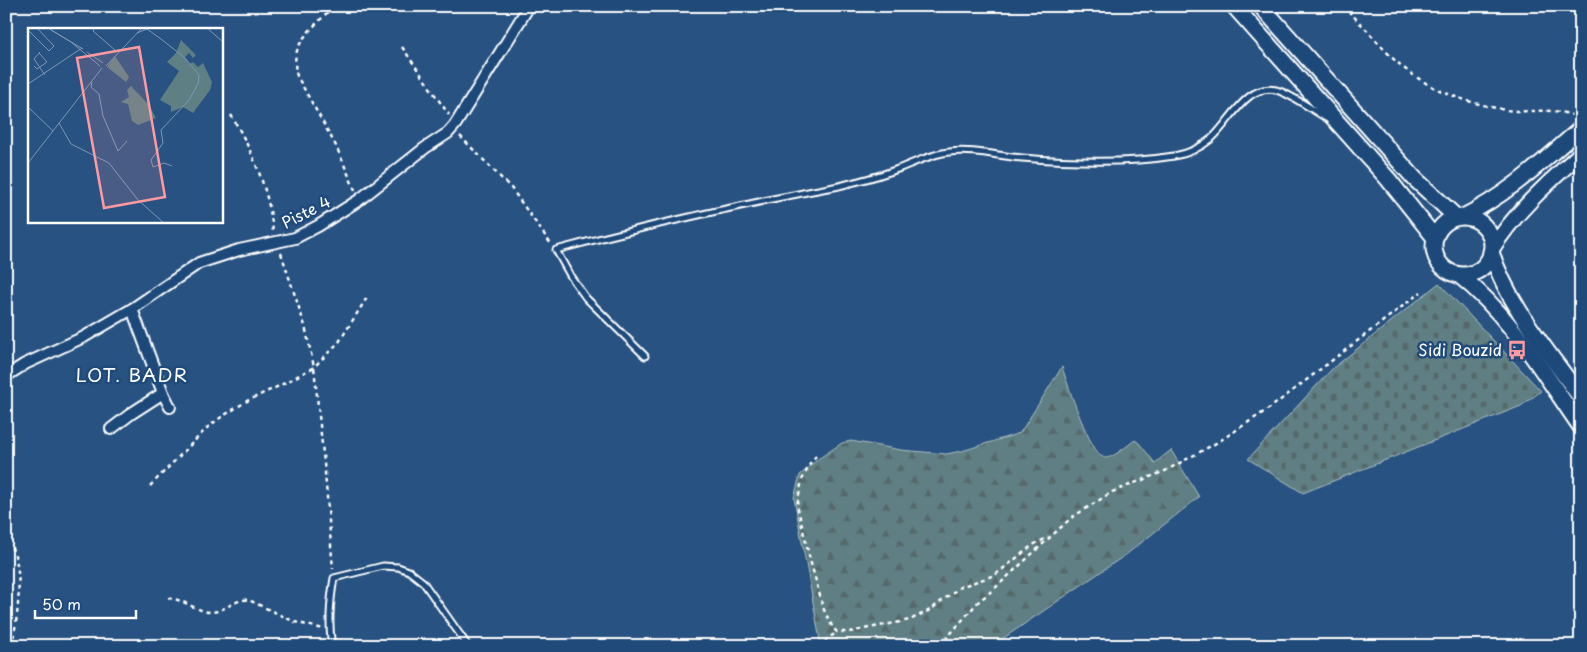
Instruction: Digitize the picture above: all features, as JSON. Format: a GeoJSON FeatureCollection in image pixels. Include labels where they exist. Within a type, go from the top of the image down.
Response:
{"type":"FeatureCollection","features":[{"type":"Feature","properties":{"kind":"main road"},"geometry":{"type":"LineString","coordinates":[[1234,6],[1403,196],[1435,238]]}},
{"type":"Feature","properties":{"kind":"main road"},"geometry":{"type":"LineString","coordinates":[[1261,6],[1415,179],[1459,217]]}},
{"type":"Feature","properties":{"kind":"main road"},"geometry":{"type":"LineString","coordinates":[[1581,398],[1517,309],[1502,281],[1492,251],[1490,235],[1482,224],[1469,217],[1459,217],[1443,225],[1435,238],[1437,258],[1446,269],[1459,275],[1474,287],[1501,314],[1581,428]]}},
{"type":"Feature","properties":{"kind":"main road"},"geometry":{"type":"LineString","coordinates":[[1459,275],[1474,273],[1480,270],[1485,265],[1492,251]]}},
{"type":"Feature","properties":{"kind":"street","name":"Piste 4"},"geometry":{"type":"LineString","coordinates":[[6,376],[25,364],[84,337],[132,309],[199,264],[224,254],[295,238],[360,200],[425,148],[448,133],[529,6]]}},
{"type":"Feature","properties":{"kind":"street"},"geometry":{"type":"LineString","coordinates":[[1459,217],[1481,208],[1514,186],[1581,128]]}},
{"type":"Feature","properties":{"kind":"street"},"geometry":{"type":"LineString","coordinates":[[1492,251],[1503,232],[1525,206],[1581,153]]}},
{"type":"Feature","properties":{"kind":"street"},"geometry":{"type":"LineString","coordinates":[[132,309],[170,407]]}},
{"type":"Feature","properties":{"kind":"street"},"geometry":{"type":"LineString","coordinates":[[111,429],[163,393]]}},
{"type":"Feature","properties":{"kind":"lane"},"geometry":{"type":"LineString","coordinates":[[645,356],[586,298],[570,277],[556,250],[658,224],[855,182],[894,171],[946,152],[1090,161],[1174,156],[1193,150],[1213,138],[1231,115],[1248,98],[1266,89],[1286,94],[1345,130]]}},
{"type":"Feature","properties":{"kind":"lane"},"geometry":{"type":"LineString","coordinates":[[332,646],[329,630],[330,598],[334,578],[383,566],[398,567],[410,571],[423,582],[468,646]]}},
{"type":"Feature","properties":{"kind":"path"},"geometry":{"type":"LineString","coordinates":[[333,6],[302,39],[294,64],[297,76],[336,146],[360,200]]}},
{"type":"Feature","properties":{"kind":"path"},"geometry":{"type":"LineString","coordinates":[[1342,6],[1358,20],[1398,63],[1420,80],[1442,92],[1479,104],[1509,110],[1530,112],[1557,111],[1581,117]]}},
{"type":"Feature","properties":{"kind":"path"},"geometry":{"type":"LineString","coordinates":[[402,47],[454,126],[511,188],[543,235],[556,250]]}},
{"type":"Feature","properties":{"kind":"path"},"geometry":{"type":"LineString","coordinates":[[232,115],[241,130],[263,184],[276,242],[305,326],[314,367],[334,578]]}},
{"type":"Feature","properties":{"kind":"path"},"geometry":{"type":"LineString","coordinates":[[940,646],[978,602],[1071,518],[1100,498],[1165,471],[1218,442],[1270,408],[1421,292]]}},
{"type":"Feature","properties":{"kind":"path"},"geometry":{"type":"LineString","coordinates":[[150,486],[208,427],[220,418],[247,401],[314,367],[339,342],[368,296]]}},
{"type":"Feature","properties":{"kind":"path"},"geometry":{"type":"LineString","coordinates":[[816,456],[802,480],[797,504],[812,569],[824,610],[837,632]]}},
{"type":"Feature","properties":{"kind":"path"},"geometry":{"type":"LineString","coordinates":[[818,646],[837,632],[849,632],[910,620],[930,610],[960,586],[995,575],[1033,545],[1051,536]]}},
{"type":"Feature","properties":{"kind":"path"},"geometry":{"type":"LineString","coordinates":[[6,541],[13,546],[15,551],[18,578],[18,612],[11,646]]}},
{"type":"Feature","properties":{"kind":"path"},"geometry":{"type":"LineString","coordinates":[[168,598],[181,600],[209,612],[222,610],[243,599],[249,600],[295,622],[329,630]]}},
{"type":"Feature","properties":{"kind":"green space"},"geometry":{"type":"Polygon","coordinates":[[[1439,283],[1541,391],[1521,406],[1303,493],[1248,459],[1332,369],[1439,283]]]}},
{"type":"Feature","properties":{"kind":"green space"},"geometry":{"type":"Polygon","coordinates":[[[1062,367],[1086,432],[1099,454],[1108,458],[1135,440],[1155,463],[1171,450],[1199,497],[1127,554],[992,646],[821,646],[794,498],[800,475],[818,459],[842,443],[851,441],[901,450],[946,454],[1020,433],[1062,367]]]}},
{"type":"Feature","properties":{"kind":"place","name":"Sidi Bouzid"},"geometry":{"type":"Point","coordinates":[1517,350]}},
{"type":"Feature","properties":{"kind":"district","name":"LOT. BADR"},"geometry":{"type":"Point","coordinates":[132,375]}}]}
